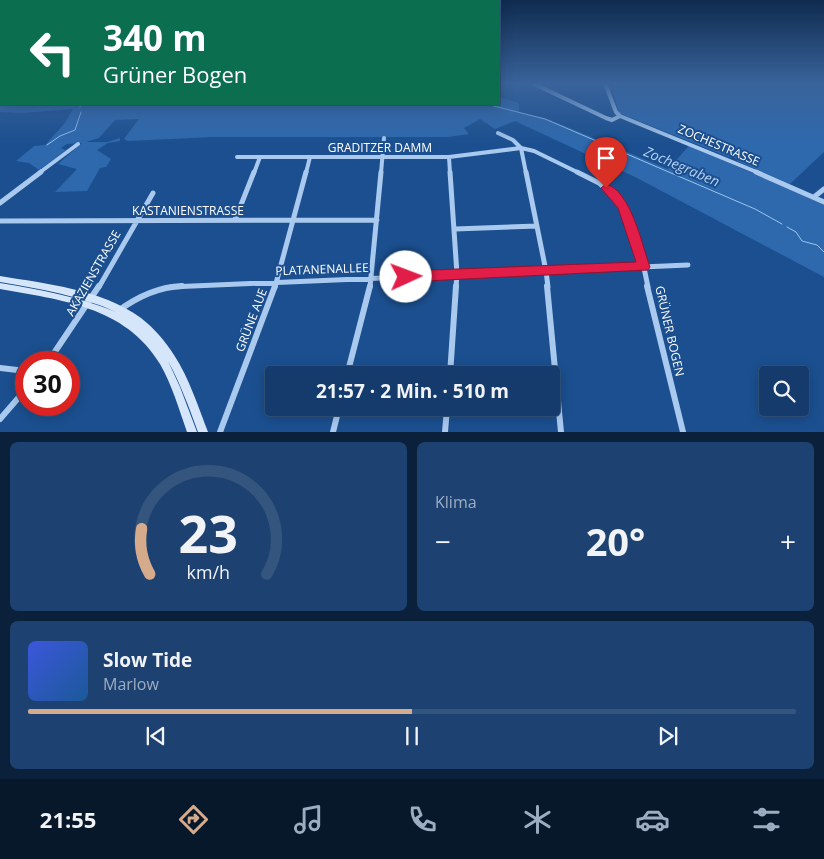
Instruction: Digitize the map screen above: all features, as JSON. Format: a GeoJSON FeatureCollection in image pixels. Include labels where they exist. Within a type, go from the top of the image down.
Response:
{"type":"FeatureCollection","features":[{"type":"Feature","properties":{"kind":"street","name":"ZOCHESTRASSE"},"geometry":{"type":"LineString","coordinates":[[574,103],[612,120],[620,116],[711,152],[824,202]]}},
{"type":"Feature","properties":{"kind":"street"},"geometry":{"type":"LineString","coordinates":[[613,103],[616,112],[620,116]]}},
{"type":"Feature","properties":{"kind":"street","name":"GRÜNER BOGEN"},"geometry":{"type":"LineString","coordinates":[[498,133],[513,140],[521,148],[534,151],[599,183],[614,194],[624,207],[643,267],[683,432]]}},
{"type":"Feature","properties":{"kind":"street"},"geometry":{"type":"LineString","coordinates":[[350,366],[372,278],[384,138]]}},
{"type":"Feature","properties":{"kind":"street"},"geometry":{"type":"LineString","coordinates":[[0,203],[78,144]]}},
{"type":"Feature","properties":{"kind":"street"},"geometry":{"type":"LineString","coordinates":[[521,148],[546,271],[561,432]]}},
{"type":"Feature","properties":{"kind":"street","name":"GRADITZER DAMM"},"geometry":{"type":"LineString","coordinates":[[237,156],[449,158],[521,148]]}},
{"type":"Feature","properties":{"kind":"street"},"geometry":{"type":"LineString","coordinates":[[235,220],[260,157]]}},
{"type":"Feature","properties":{"kind":"street","name":"GRÜNE AUE"},"geometry":{"type":"LineString","coordinates":[[220,432],[278,281],[310,157]]}},
{"type":"Feature","properties":{"kind":"street"},"geometry":{"type":"LineString","coordinates":[[449,158],[457,274],[451,366]]}},
{"type":"Feature","properties":{"kind":"street"},"geometry":{"type":"LineString","coordinates":[[814,197],[824,189]]}},
{"type":"Feature","properties":{"kind":"street","name":"AKAZIENSTRASSE"},"geometry":{"type":"LineString","coordinates":[[56,351],[91,301],[153,193]]}},
{"type":"Feature","properties":{"kind":"street","name":"KASTANIENSTRASSE"},"geometry":{"type":"LineString","coordinates":[[0,221],[377,220]]}},
{"type":"Feature","properties":{"kind":"street"},"geometry":{"type":"LineString","coordinates":[[455,230],[537,226]]}},
{"type":"Feature","properties":{"kind":"street","name":"PLATANENALLEE"},"geometry":{"type":"LineString","coordinates":[[118,311],[147,293],[171,286],[688,265]]}},
{"type":"Feature","properties":{"kind":"street"},"geometry":{"type":"LineString","coordinates":[[0,280],[91,301],[118,311],[144,326],[162,343],[179,373],[203,432]]}},
{"type":"Feature","properties":{"kind":"street"},"geometry":{"type":"LineString","coordinates":[[0,286],[91,301]]}},
{"type":"Feature","properties":{"kind":"street"},"geometry":{"type":"LineString","coordinates":[[118,311],[159,354],[171,377],[192,432]]}},
{"type":"Feature","properties":{"kind":"street"},"geometry":{"type":"LineString","coordinates":[[0,368],[15,369]]}},
{"type":"Feature","properties":{"kind":"street"},"geometry":{"type":"LineString","coordinates":[[0,419],[15,402]]}},
{"type":"Feature","properties":{"kind":"street"},"geometry":{"type":"LineString","coordinates":[[333,432],[337,416]]}},
{"type":"Feature","properties":{"kind":"street"},"geometry":{"type":"LineString","coordinates":[[445,432],[446,416]]}},
{"type":"Feature","properties":{"kind":"shaded area"},"geometry":{"type":"Polygon","coordinates":[[[500,103],[519,103],[519,112],[548,119],[668,169],[689,146],[824,203],[824,277],[637,178],[515,121],[495,129],[480,119],[464,128],[469,134],[448,137],[213,137],[128,141],[124,139],[139,119],[115,120],[99,138],[86,142],[107,142],[120,138],[120,141],[108,143],[97,150],[111,159],[106,167],[100,168],[87,191],[55,192],[77,169],[58,164],[82,143],[67,144],[61,148],[66,150],[39,170],[29,163],[16,161],[34,146],[45,145],[65,123],[73,109],[22,113],[0,112],[0,105],[500,105],[500,103]]]}},
{"type":"Feature","properties":{"kind":"shaded area"},"geometry":{"type":"Polygon","coordinates":[[[616,103],[824,103],[824,152],[790,184],[737,161],[737,159],[619,113],[616,103]]]}},
{"type":"Feature","properties":{"kind":"waterway","name":"Zochegraben"},"geometry":{"type":"LineString","coordinates":[[490,105],[545,119],[755,209],[782,224]]}},
{"type":"Feature","properties":{"kind":"waterway"},"geometry":{"type":"LineString","coordinates":[[47,145],[60,136],[75,130],[81,112]]}},
{"type":"Feature","properties":{"kind":"waterway","name":"Zochegraben"},"geometry":{"type":"LineString","coordinates":[[787,227],[796,232],[802,241],[817,245],[824,252]]}},
{"type":"Feature","properties":{"kind":"route"},"geometry":{"type":"LineString","coordinates":[[406,277],[643,267],[624,207],[616,196],[606,188]]}}]}
